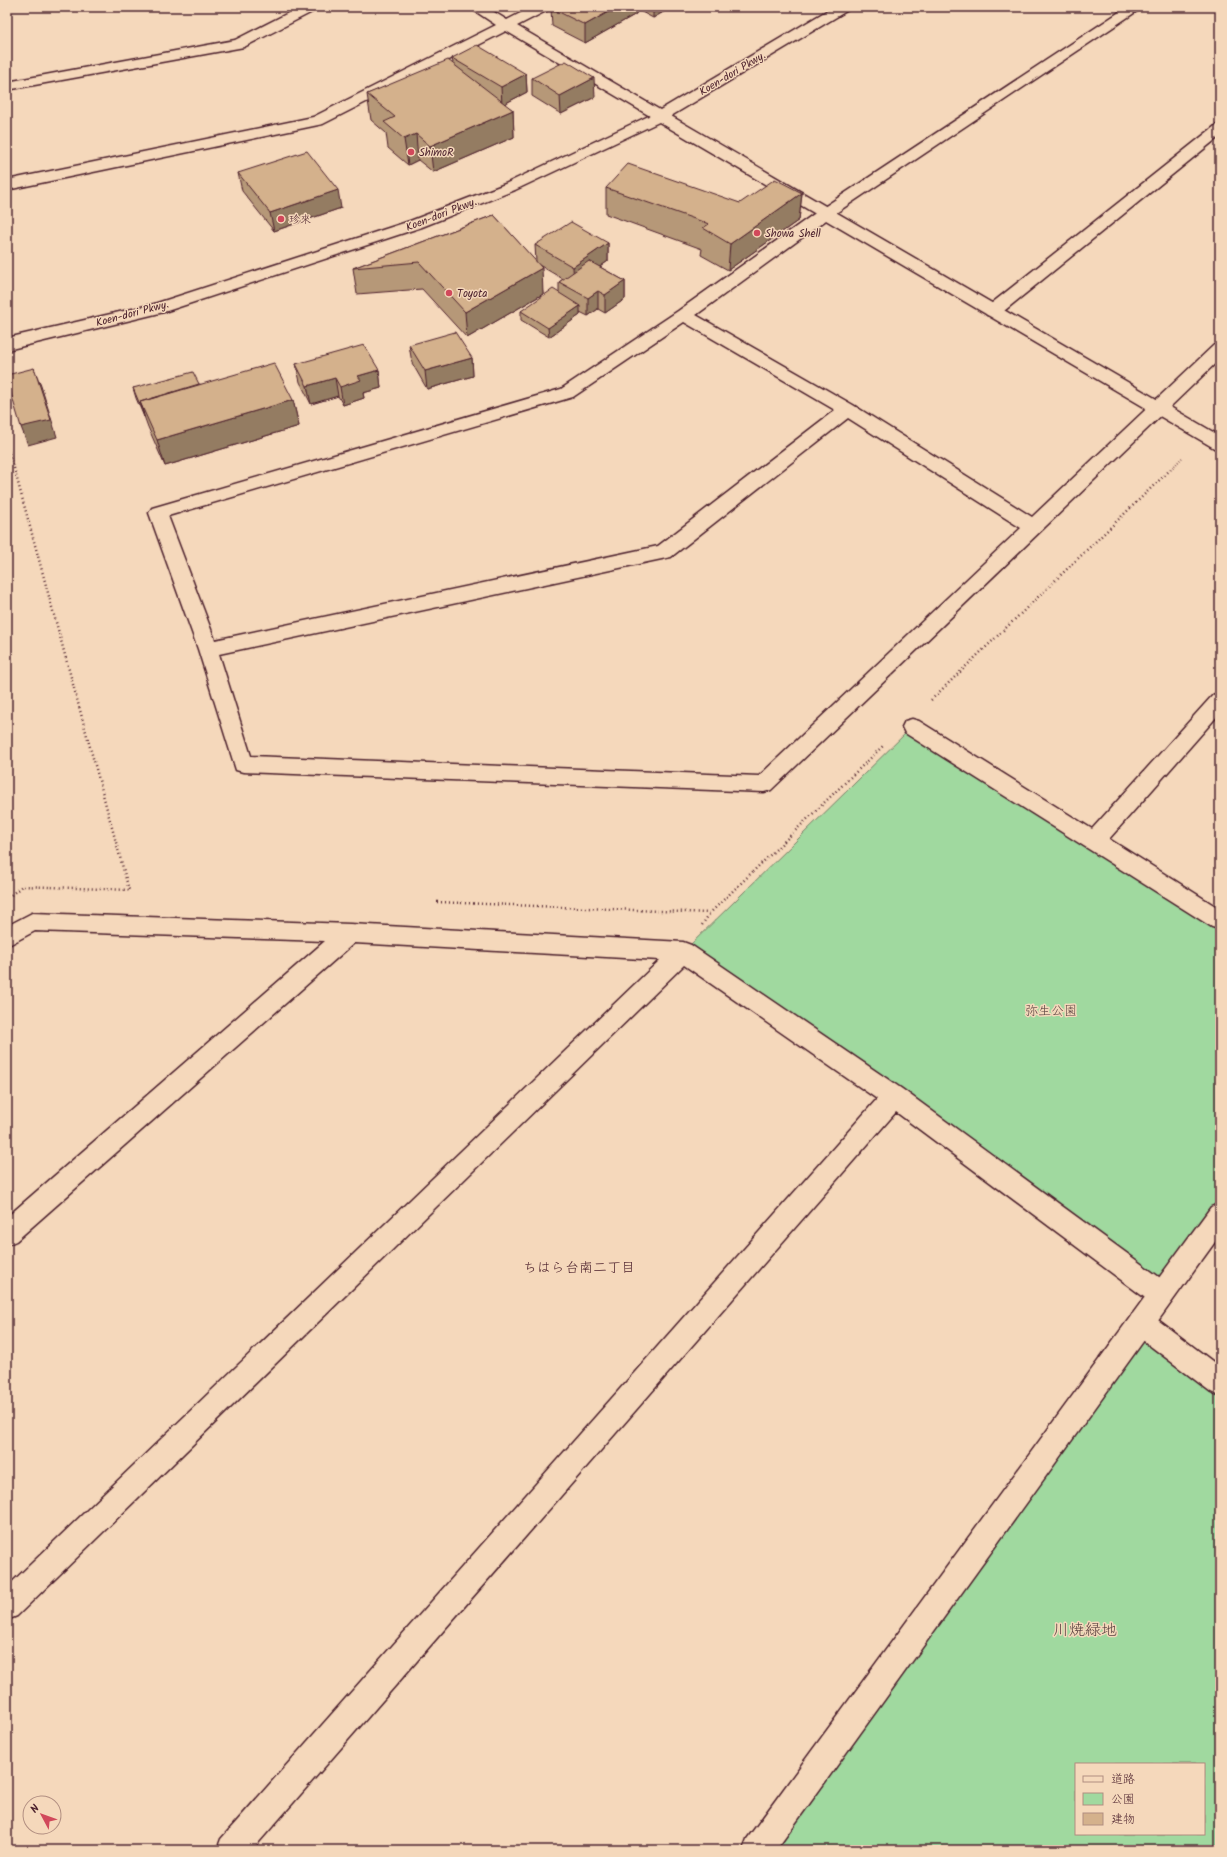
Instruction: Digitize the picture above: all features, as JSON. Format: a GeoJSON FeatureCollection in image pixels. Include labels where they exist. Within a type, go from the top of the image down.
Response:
{"type":"FeatureCollection","features":[{"type":"Feature","properties":{"kind":"street"},"geometry":{"type":"LineString","coordinates":[[7,86],[239,44],[312,7]]}},
{"type":"Feature","properties":{"kind":"street"},"geometry":{"type":"LineString","coordinates":[[476,7],[704,143],[827,212],[1220,444]]}},
{"type":"Feature","properties":{"kind":"street"},"geometry":{"type":"LineString","coordinates":[[7,185],[318,121],[543,7]]}},
{"type":"Feature","properties":{"kind":"street","name":"Koen-dori Pkwy."},"geometry":{"type":"LineString","coordinates":[[7,344],[158,308],[416,224],[510,187],[660,116],[843,7]]}},
{"type":"Feature","properties":{"kind":"street"},"geometry":{"type":"LineString","coordinates":[[1136,7],[827,212],[684,315],[567,393],[158,513],[208,649],[243,764],[764,784],[1220,349]]}},
{"type":"Feature","properties":{"kind":"street"},"geometry":{"type":"LineString","coordinates":[[993,311],[1220,129]]}},
{"type":"Feature","properties":{"kind":"street"},"geometry":{"type":"LineString","coordinates":[[684,315],[847,409],[1034,527]]}},
{"type":"Feature","properties":{"kind":"street"},"geometry":{"type":"LineString","coordinates":[[208,649],[664,552],[847,409]]}},
{"type":"Feature","properties":{"kind":"street"},"geometry":{"type":"LineString","coordinates":[[1094,841],[1220,700]]}},
{"type":"Feature","properties":{"kind":"street"},"geometry":{"type":"LineString","coordinates":[[912,727],[1220,920]]}},
{"type":"Feature","properties":{"kind":"street"},"geometry":{"type":"LineString","coordinates":[[7,937],[32,922],[350,933],[683,952],[894,1097],[1162,1294]]}},
{"type":"Feature","properties":{"kind":"street"},"geometry":{"type":"LineString","coordinates":[[7,1233],[350,933]]}},
{"type":"Feature","properties":{"kind":"street"},"geometry":{"type":"LineString","coordinates":[[7,1606],[683,952]]}},
{"type":"Feature","properties":{"kind":"street"},"geometry":{"type":"LineString","coordinates":[[232,1850],[894,1097]]}},
{"type":"Feature","properties":{"kind":"street"},"geometry":{"type":"LineString","coordinates":[[758,1850],[1220,1215]]}},
{"type":"Feature","properties":{"kind":"street"},"geometry":{"type":"LineString","coordinates":[[1141,1323],[1220,1383]]}},
{"type":"Feature","properties":{"kind":"path"},"geometry":{"type":"LineString","coordinates":[[7,444],[130,890],[137,926]]}},
{"type":"Feature","properties":{"kind":"green space","name":"弥生公園"},"geometry":{"type":"Polygon","coordinates":[[[912,727],[1220,920],[1220,1215],[1161,1294],[683,952],[912,727]]]}},
{"type":"Feature","properties":{"kind":"green space","name":"川焼緑地"},"geometry":{"type":"Polygon","coordinates":[[[1141,1323],[1220,1382],[1220,1850],[758,1850],[1141,1323]]]}},
{"type":"Feature","properties":{"kind":"building"},"geometry":{"type":"Polygon","coordinates":[[[617,7],[585,25],[551,8],[617,7]]]}},
{"type":"Feature","properties":{"kind":"building"},"geometry":{"type":"Polygon","coordinates":[[[477,45],[526,74],[501,87],[452,58],[477,45]]]}},
{"type":"Feature","properties":{"kind":"building"},"geometry":{"type":"Polygon","coordinates":[[[448,60],[513,110],[430,146],[416,134],[404,139],[384,122],[395,117],[367,94],[448,60]]]}},
{"type":"Feature","properties":{"kind":"building"},"geometry":{"type":"Polygon","coordinates":[[[566,61],[594,78],[560,96],[532,78],[566,61]]]}},
{"type":"Feature","properties":{"kind":"building"},"geometry":{"type":"Polygon","coordinates":[[[307,151],[338,190],[270,213],[238,173],[307,151]]]}},
{"type":"Feature","properties":{"kind":"building"},"geometry":{"type":"Polygon","coordinates":[[[628,164],[740,203],[775,179],[802,193],[730,244],[703,228],[709,224],[606,188],[628,164]]]}},
{"type":"Feature","properties":{"kind":"building"},"geometry":{"type":"Polygon","coordinates":[[[494,215],[542,268],[465,312],[419,262],[353,268],[494,215]]]}},
{"type":"Feature","properties":{"kind":"building"},"geometry":{"type":"Polygon","coordinates":[[[571,222],[608,243],[573,267],[535,245],[571,222]]]}},
{"type":"Feature","properties":{"kind":"building"},"geometry":{"type":"Polygon","coordinates":[[[589,261],[625,281],[605,295],[598,291],[588,298],[559,282],[589,261]]]}},
{"type":"Feature","properties":{"kind":"building"},"geometry":{"type":"Polygon","coordinates":[[[553,289],[580,306],[548,328],[521,311],[553,289]]]}},
{"type":"Feature","properties":{"kind":"building"},"geometry":{"type":"Polygon","coordinates":[[[455,332],[472,358],[425,371],[409,345],[455,332]]]}},
{"type":"Feature","properties":{"kind":"building"},"geometry":{"type":"Polygon","coordinates":[[[364,345],[379,370],[358,376],[361,380],[340,387],[335,378],[307,386],[296,364],[364,345]]]}},
{"type":"Feature","properties":{"kind":"building"},"geometry":{"type":"Polygon","coordinates":[[[274,363],[293,400],[157,440],[140,402],[274,363]]]}},
{"type":"Feature","properties":{"kind":"building"},"geometry":{"type":"Polygon","coordinates":[[[34,368],[51,420],[21,427],[7,380],[7,375],[34,368]]]}},
{"type":"Feature","properties":{"kind":"building"},"geometry":{"type":"Polygon","coordinates":[[[193,372],[199,384],[140,402],[141,407],[133,388],[193,372]]]}},
{"type":"Feature","properties":{"kind":"place","name":"ShimoR"},"geometry":{"type":"Point","coordinates":[411,152]}},
{"type":"Feature","properties":{"kind":"place","name":"珍來"},"geometry":{"type":"Point","coordinates":[281,219]}},
{"type":"Feature","properties":{"kind":"place","name":"Showa Shell"},"geometry":{"type":"Point","coordinates":[757,233]}},
{"type":"Feature","properties":{"kind":"place","name":"Toyota"},"geometry":{"type":"Point","coordinates":[449,293]}},
{"type":"Feature","properties":{"kind":"district","name":"ちはら台南二丁目"},"geometry":{"type":"Point","coordinates":[579,1267]}}]}
